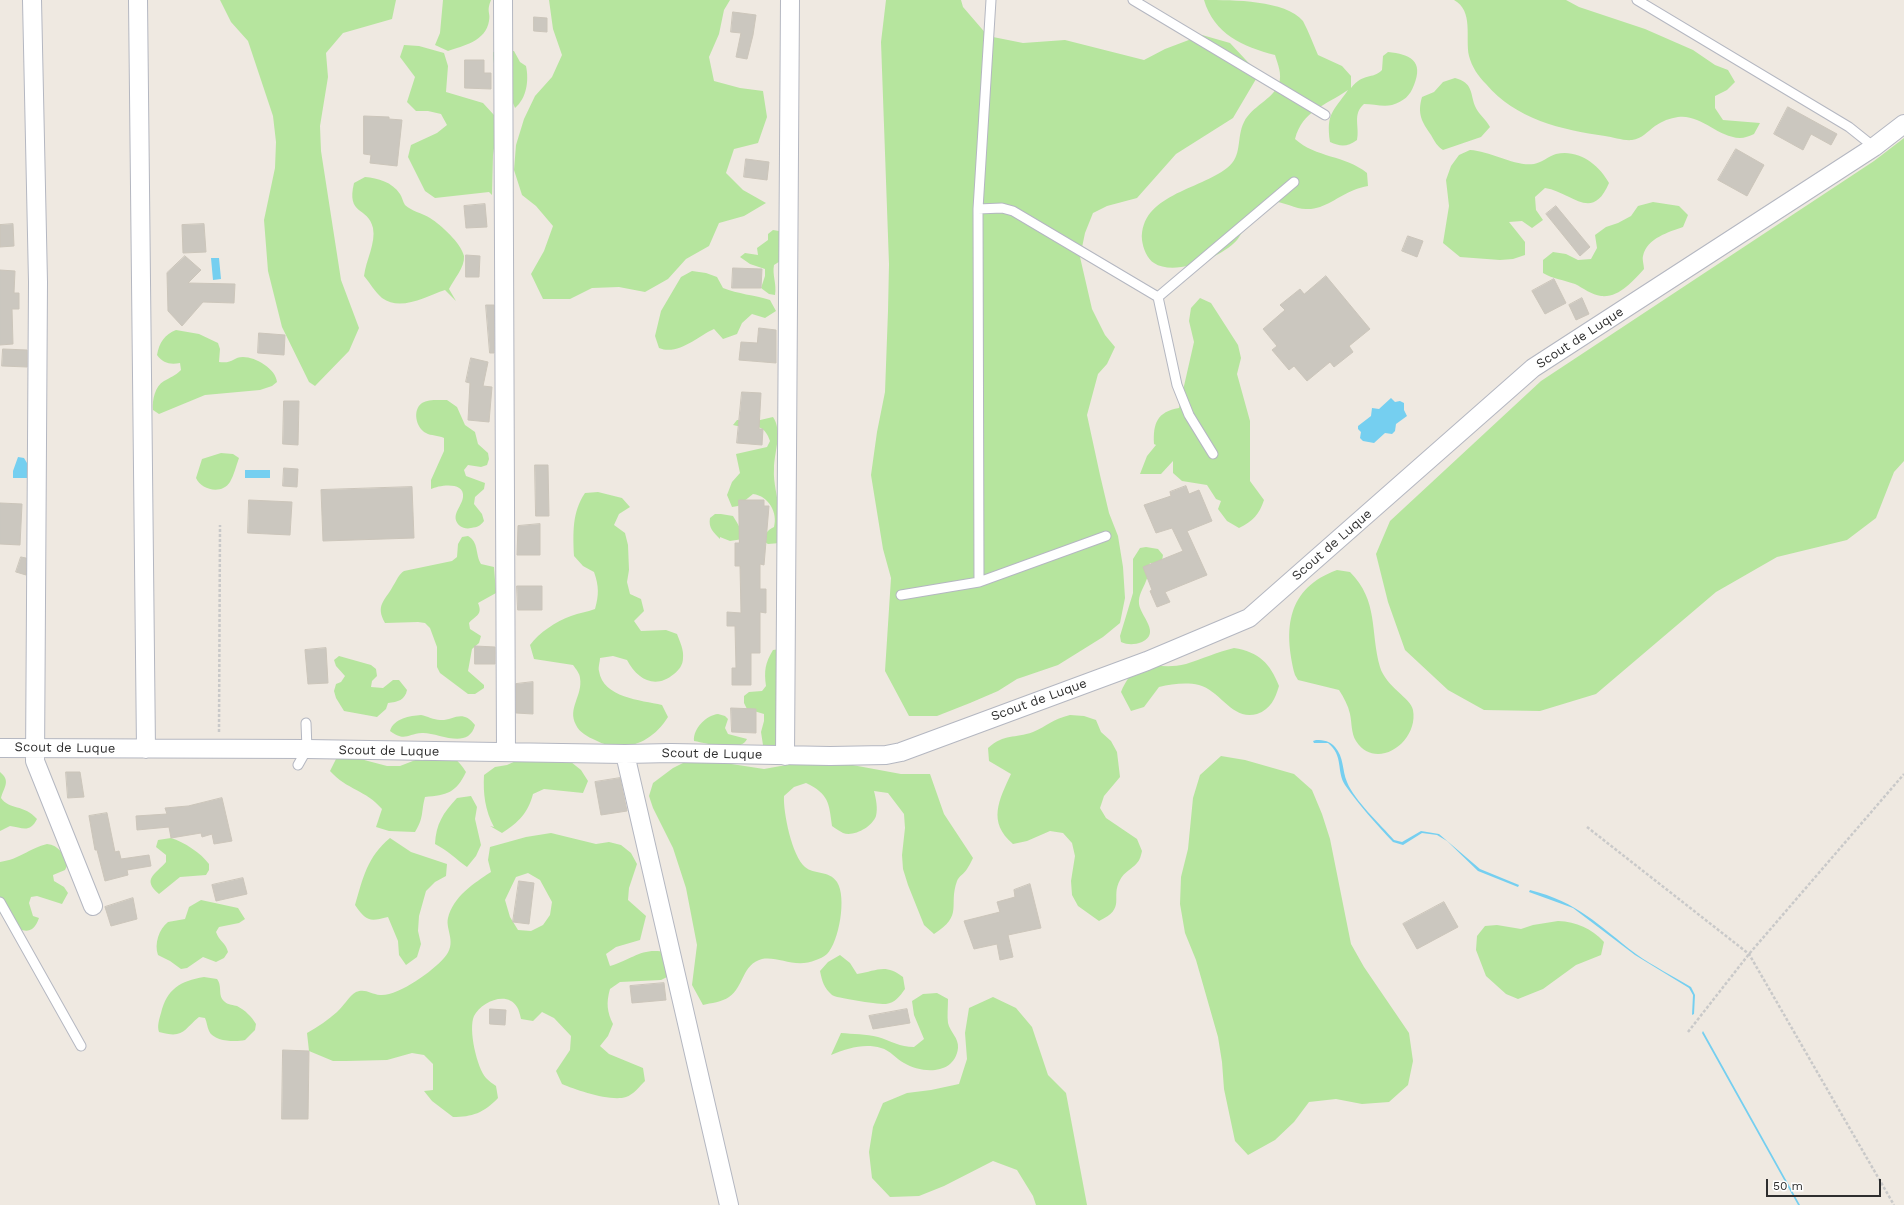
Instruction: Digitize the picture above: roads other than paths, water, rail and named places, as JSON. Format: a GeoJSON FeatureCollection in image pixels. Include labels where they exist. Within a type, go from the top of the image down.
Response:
{"type":"FeatureCollection","features":[{"type":"Feature","properties":{"kind":"street"},"geometry":{"type":"LineString","coordinates":[[32,0],[38,282],[35,761],[93,906]]}},
{"type":"Feature","properties":{"kind":"street"},"geometry":{"type":"LineString","coordinates":[[138,0],[146,749]]}},
{"type":"Feature","properties":{"kind":"street"},"geometry":{"type":"LineString","coordinates":[[503,0],[506,752]]}},
{"type":"Feature","properties":{"kind":"street"},"geometry":{"type":"LineString","coordinates":[[785,756],[790,0]]}},
{"type":"Feature","properties":{"kind":"street","name":"Scout de Luque"},"geometry":{"type":"LineString","coordinates":[[0,748],[625,754],[671,752],[785,756],[886,755],[901,752],[1147,661],[1249,618],[1533,368],[1874,148],[1904,124]]}},
{"type":"Feature","properties":{"kind":"street"},"geometry":{"type":"LineString","coordinates":[[625,754],[729,1205]]}},
{"type":"Feature","properties":{"kind":"lane"},"geometry":{"type":"LineString","coordinates":[[979,582],[978,209],[991,0]]}},
{"type":"Feature","properties":{"kind":"lane"},"geometry":{"type":"LineString","coordinates":[[1133,0],[1325,115]]}},
{"type":"Feature","properties":{"kind":"lane"},"geometry":{"type":"LineString","coordinates":[[1637,0],[1849,127],[1874,148]]}},
{"type":"Feature","properties":{"kind":"lane"},"geometry":{"type":"LineString","coordinates":[[1158,297],[1294,182]]}},
{"type":"Feature","properties":{"kind":"lane"},"geometry":{"type":"LineString","coordinates":[[978,209],[1002,208],[1013,211],[1158,297],[1177,385],[1189,415],[1213,454]]}},
{"type":"Feature","properties":{"kind":"lane"},"geometry":{"type":"LineString","coordinates":[[901,595],[979,582],[1106,536]]}},
{"type":"Feature","properties":{"kind":"lane"},"geometry":{"type":"LineString","coordinates":[[298,765],[306,750],[306,723]]}},
{"type":"Feature","properties":{"kind":"lane"},"geometry":{"type":"LineString","coordinates":[[0,902],[81,1046]]}},
{"type":"Feature","properties":{"kind":"water"},"geometry":{"type":"Polygon","coordinates":[[[211,258],[219,258],[221,279],[213,280],[211,258]]]}},
{"type":"Feature","properties":{"kind":"water"},"geometry":{"type":"Polygon","coordinates":[[[1391,398],[1395,402],[1400,401],[1404,403],[1404,410],[1407,416],[1396,424],[1395,431],[1392,434],[1385,433],[1374,443],[1363,441],[1360,438],[1361,432],[1358,429],[1358,426],[1371,416],[1372,408],[1379,409],[1391,398]]]}},
{"type":"Feature","properties":{"kind":"water"},"geometry":{"type":"Polygon","coordinates":[[[18,457],[24,458],[27,463],[27,478],[13,478],[13,471],[18,457]]]}},
{"type":"Feature","properties":{"kind":"water"},"geometry":{"type":"Polygon","coordinates":[[[245,470],[270,470],[270,478],[245,478],[245,470]]]}},
{"type":"Feature","properties":{"kind":"water"},"geometry":{"type":"Polygon","coordinates":[[[1313,741],[1327,741],[1335,747],[1340,755],[1347,782],[1355,797],[1394,840],[1402,842],[1421,831],[1439,834],[1480,869],[1519,885],[1518,887],[1478,871],[1447,841],[1437,835],[1422,833],[1403,845],[1393,842],[1356,800],[1345,785],[1342,780],[1338,758],[1333,748],[1328,743],[1314,743],[1313,741]]]}},
{"type":"Feature","properties":{"kind":"water"},"geometry":{"type":"Polygon","coordinates":[[[1530,890],[1547,895],[1575,908],[1636,954],[1691,987],[1695,995],[1694,1014],[1692,1015],[1693,995],[1689,988],[1635,955],[1573,908],[1529,892],[1530,890]]]}},
{"type":"Feature","properties":{"kind":"water"},"geometry":{"type":"Polygon","coordinates":[[[1703,1031],[1800,1205],[1798,1205],[1702,1033],[1703,1031]]]}}]}
